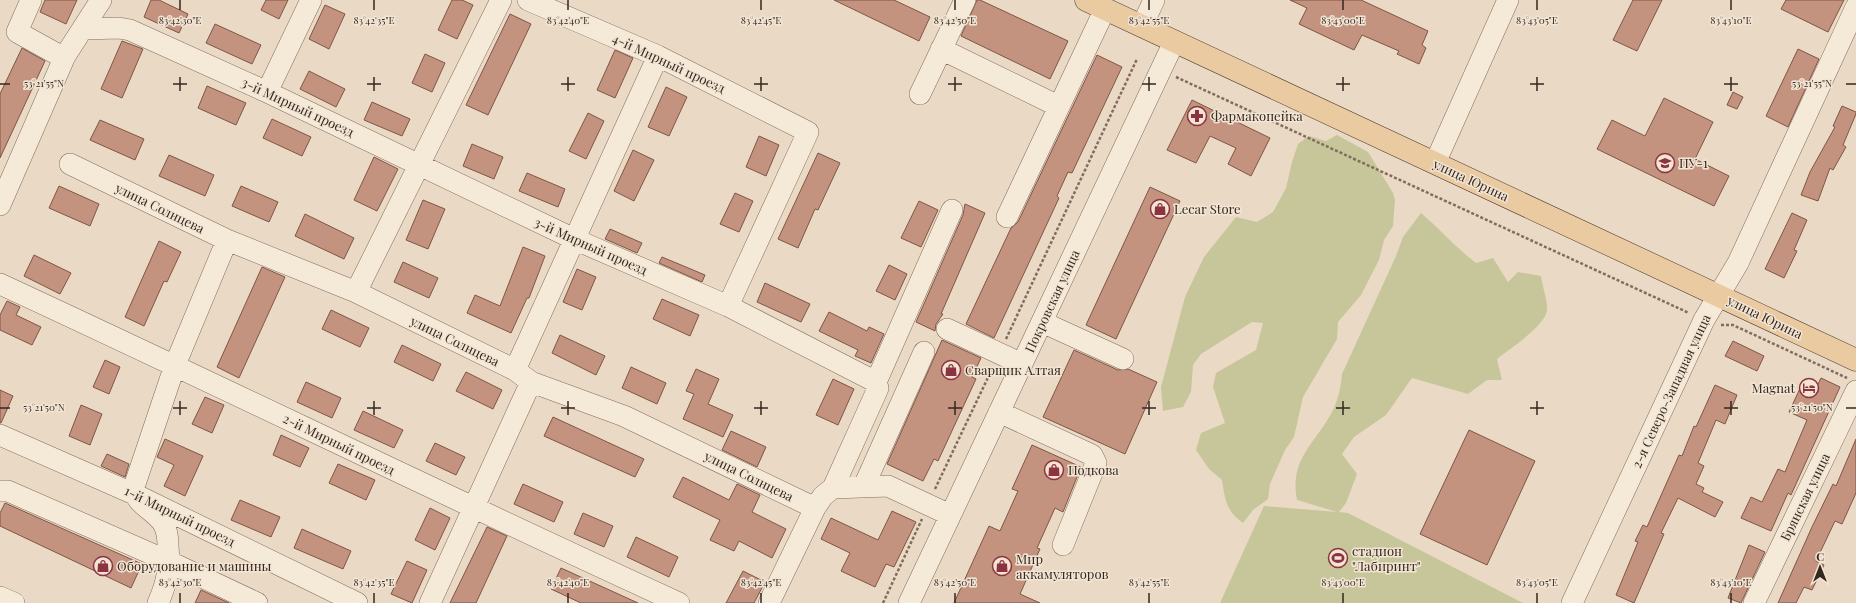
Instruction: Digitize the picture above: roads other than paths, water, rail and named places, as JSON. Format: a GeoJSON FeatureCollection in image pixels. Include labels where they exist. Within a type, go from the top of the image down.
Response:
{"type":"FeatureCollection","features":[{"type":"Feature","properties":{"kind":"main road","name":"улица Юрина"},"geometry":{"type":"LineString","coordinates":[[1095,4],[1718,294],[1854,377]]}},
{"type":"Feature","properties":{"kind":"street"},"geometry":{"type":"LineString","coordinates":[[31,0],[8,36],[65,56]]}},
{"type":"Feature","properties":{"kind":"street"},"geometry":{"type":"LineString","coordinates":[[0,205],[65,56],[102,0]]}},
{"type":"Feature","properties":{"kind":"street"},"geometry":{"type":"LineString","coordinates":[[267,92],[310,0]]}},
{"type":"Feature","properties":{"kind":"street"},"geometry":{"type":"LineString","coordinates":[[356,292],[418,164],[501,0]]}},
{"type":"Feature","properties":{"kind":"street","name":"4-й Мирный проезд"},"geometry":{"type":"LineString","coordinates":[[528,0],[658,56],[808,132],[728,306]]}},
{"type":"Feature","properties":{"kind":"street"},"geometry":{"type":"LineString","coordinates":[[920,94],[965,0]]}},
{"type":"Feature","properties":{"kind":"street"},"geometry":{"type":"LineString","coordinates":[[1142,26],[1154,0]]}},
{"type":"Feature","properties":{"kind":"street"},"geometry":{"type":"LineString","coordinates":[[1435,163],[1508,0]]}},
{"type":"Feature","properties":{"kind":"street"},"geometry":{"type":"LineString","coordinates":[[1007,217],[1058,106],[1095,4]]}},
{"type":"Feature","properties":{"kind":"street","name":"2-я Северо-Западная улица"},"geometry":{"type":"LineString","coordinates":[[1572,603],[1704,320],[1718,294],[1738,263],[1856,7]]}},
{"type":"Feature","properties":{"kind":"street","name":"3-й Мирный проезд"},"geometry":{"type":"LineString","coordinates":[[83,29],[119,28],[130,30],[267,92],[574,239],[728,306],[876,382]]}},
{"type":"Feature","properties":{"kind":"street","name":"Покровская улица"},"geometry":{"type":"LineString","coordinates":[[909,603],[1174,42]]}},
{"type":"Feature","properties":{"kind":"street"},"geometry":{"type":"LineString","coordinates":[[941,50],[1058,106]]}},
{"type":"Feature","properties":{"kind":"street"},"geometry":{"type":"LineString","coordinates":[[430,603],[474,509],[574,239],[658,56]]}},
{"type":"Feature","properties":{"kind":"street","name":"улица Солнцева"},"geometry":{"type":"LineString","coordinates":[[70,164],[227,240],[356,292],[523,376],[624,416],[815,508]]}},
{"type":"Feature","properties":{"kind":"street"},"geometry":{"type":"LineString","coordinates":[[769,603],[815,508],[823,496],[833,488],[878,388],[876,382],[952,210]]}},
{"type":"Feature","properties":{"kind":"street"},"geometry":{"type":"LineString","coordinates":[[158,603],[168,576],[170,562],[167,535],[164,524],[143,505],[134,494],[134,487],[175,365],[227,240]]}},
{"type":"Feature","properties":{"kind":"street","name":"2-й Мирный проезд"},"geometry":{"type":"LineString","coordinates":[[0,284],[175,365],[474,509],[679,603]]}},
{"type":"Feature","properties":{"kind":"street"},"geometry":{"type":"LineString","coordinates":[[1042,322],[1123,359]]}},
{"type":"Feature","properties":{"kind":"street"},"geometry":{"type":"LineString","coordinates":[[947,329],[1022,364]]}},
{"type":"Feature","properties":{"kind":"street"},"geometry":{"type":"LineString","coordinates":[[864,486],[924,352]]}},
{"type":"Feature","properties":{"kind":"street","name":"Брянская улица"},"geometry":{"type":"LineString","coordinates":[[1754,603],[1854,377]]}},
{"type":"Feature","properties":{"kind":"street"},"geometry":{"type":"LineString","coordinates":[[999,412],[1092,455],[1096,463],[1063,545]]}},
{"type":"Feature","properties":{"kind":"street","name":"1-й Мирный проезд"},"geometry":{"type":"LineString","coordinates":[[0,435],[134,494],[357,603]]}},
{"type":"Feature","properties":{"kind":"street"},"geometry":{"type":"LineString","coordinates":[[833,488],[888,486],[950,515]]}},
{"type":"Feature","properties":{"kind":"street"},"geometry":{"type":"LineString","coordinates":[[0,491],[8,491],[170,562],[257,603]]}},
{"type":"Feature","properties":{"kind":"street"},"geometry":{"type":"LineString","coordinates":[[0,597],[14,603]]}},
{"type":"Feature","properties":{"kind":"place","name":"Фармакопейка"},"geometry":{"type":"Point","coordinates":[1197,116]}},
{"type":"Feature","properties":{"kind":"place","name":"ПУ-1"},"geometry":{"type":"Point","coordinates":[1665,163]}},
{"type":"Feature","properties":{"kind":"place","name":"Lecar Store"},"geometry":{"type":"Point","coordinates":[1160,209]}},
{"type":"Feature","properties":{"kind":"place","name":"Сварщик Алтая"},"geometry":{"type":"Point","coordinates":[951,370]}},
{"type":"Feature","properties":{"kind":"place","name":"Magnat"},"geometry":{"type":"Point","coordinates":[1809,388]}},
{"type":"Feature","properties":{"kind":"place","name":"Подкова"},"geometry":{"type":"Point","coordinates":[1054,470]}},
{"type":"Feature","properties":{"kind":"place","name":"стадион \"Лабиринт\""},"geometry":{"type":"Point","coordinates":[1338,558]}},
{"type":"Feature","properties":{"kind":"place","name":"Оборудование и машины"},"geometry":{"type":"Point","coordinates":[103,566]}},
{"type":"Feature","properties":{"kind":"place","name":"Мир аккамуляторов"},"geometry":{"type":"Point","coordinates":[1002,566]}}]}
